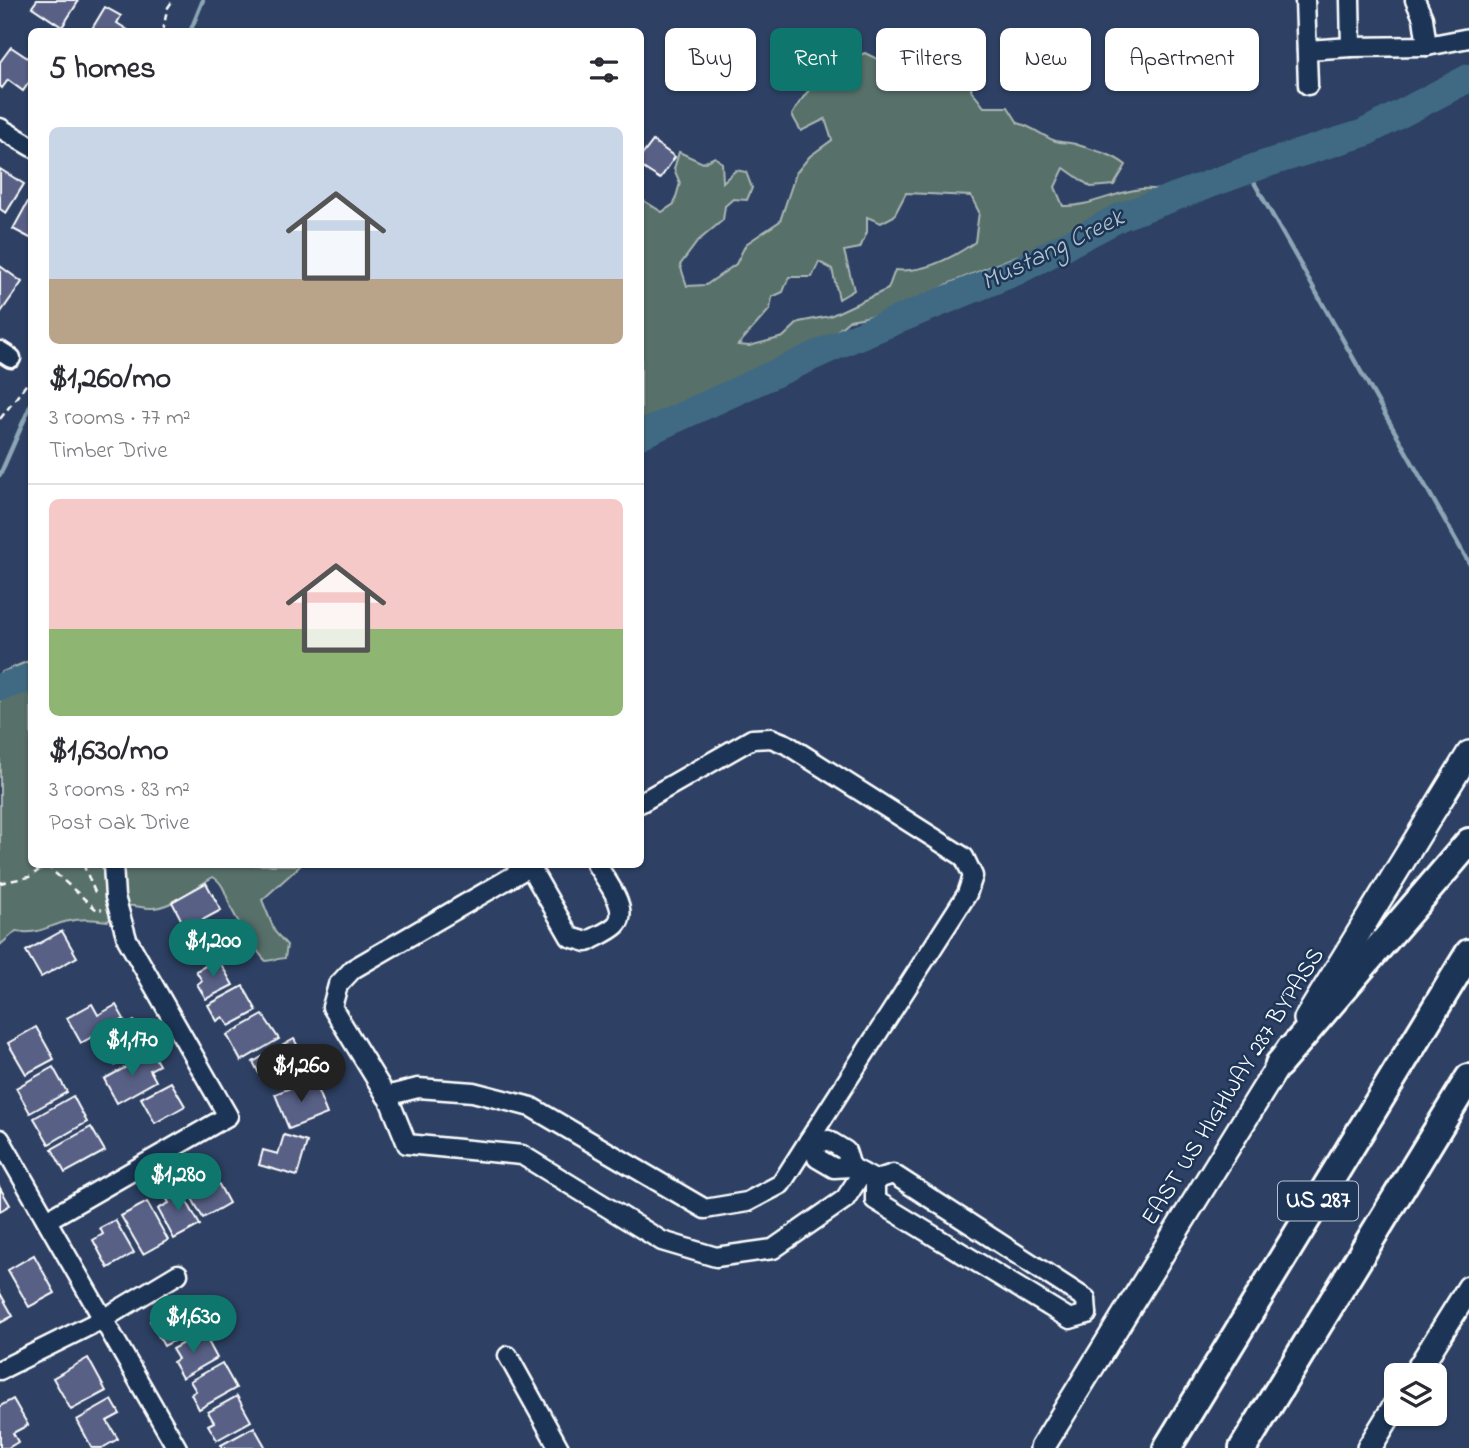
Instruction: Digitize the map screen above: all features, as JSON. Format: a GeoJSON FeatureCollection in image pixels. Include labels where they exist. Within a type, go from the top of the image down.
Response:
{"type":"FeatureCollection","features":[{"type":"Feature","properties":{"kind":"highway"},"geometry":{"type":"LineString","coordinates":[[1279,1064],[1469,842]]}},
{"type":"Feature","properties":{"kind":"highway","name":"US 287"},"geometry":{"type":"LineString","coordinates":[[1167,1448],[1469,953]]}},
{"type":"Feature","properties":{"kind":"highway","name":"US 287"},"geometry":{"type":"LineString","coordinates":[[1243,1448],[1469,1078]]}},
{"type":"Feature","properties":{"kind":"main road","name":"EAST US HIGHWAY 287 BYPASS"},"geometry":{"type":"LineString","coordinates":[[1042,1448],[1469,753]]}},
{"type":"Feature","properties":{"kind":"main road"},"geometry":{"type":"LineString","coordinates":[[1422,1363],[1469,1288]]}},
{"type":"Feature","properties":{"kind":"main road"},"geometry":{"type":"LineString","coordinates":[[1369,1448],[1384,1424]]}},
{"type":"Feature","properties":{"kind":"street"},"geometry":{"type":"LineString","coordinates":[[1305,0],[1308,85]]}},
{"type":"Feature","properties":{"kind":"street"},"geometry":{"type":"LineString","coordinates":[[1350,0],[1351,47]]}},
{"type":"Feature","properties":{"kind":"street"},"geometry":{"type":"LineString","coordinates":[[1415,0],[1423,18],[1427,46]]}},
{"type":"Feature","properties":{"kind":"street"},"geometry":{"type":"LineString","coordinates":[[1307,50],[1427,46],[1469,38]]}},
{"type":"Feature","properties":{"kind":"street"},"geometry":{"type":"LineString","coordinates":[[0,128],[28,145]]}},
{"type":"Feature","properties":{"kind":"street"},"geometry":{"type":"LineString","coordinates":[[386,1096],[418,1088],[472,1092],[531,1107],[705,1209],[747,1202],[781,1184],[812,1142],[967,894],[973,876],[964,857],[771,737],[752,739],[644,801]]}},
{"type":"Feature","properties":{"kind":"street"},"geometry":{"type":"LineString","coordinates":[[47,1220],[228,1116],[127,939],[115,897],[113,868]]}},
{"type":"Feature","properties":{"kind":"street"},"geometry":{"type":"LineString","coordinates":[[529,868],[354,969],[338,985],[332,1007],[386,1096],[407,1144],[522,1155],[662,1241],[716,1257],[773,1250],[845,1199],[863,1173]]}},
{"type":"Feature","properties":{"kind":"street"},"geometry":{"type":"LineString","coordinates":[[533,868],[570,937],[587,943],[616,925],[620,918],[620,908],[598,868]]}},
{"type":"Feature","properties":{"kind":"street"},"geometry":{"type":"LineString","coordinates":[[0,1139],[177,1448]]}},
{"type":"Feature","properties":{"kind":"street"},"geometry":{"type":"LineString","coordinates":[[812,1142],[817,1158],[834,1168],[893,1174],[1086,1299],[1087,1314]]}},
{"type":"Feature","properties":{"kind":"street"},"geometry":{"type":"LineString","coordinates":[[863,1173],[875,1200],[1070,1319],[1087,1314],[1114,1331]]}},
{"type":"Feature","properties":{"kind":"street"},"geometry":{"type":"LineString","coordinates":[[0,1370],[103,1319],[178,1274]]}},
{"type":"Feature","properties":{"kind":"street"},"geometry":{"type":"LineString","coordinates":[[508,1356],[559,1448]]}},
{"type":"Feature","properties":{"kind":"path"},"geometry":{"type":"LineString","coordinates":[[164,28],[167,9],[173,0]]}},
{"type":"Feature","properties":{"kind":"path"},"geometry":{"type":"LineString","coordinates":[[0,419],[28,382]]}},
{"type":"Feature","properties":{"kind":"path"},"geometry":{"type":"LineString","coordinates":[[0,883],[29,877],[42,868]]}},
{"type":"Feature","properties":{"kind":"path"},"geometry":{"type":"LineString","coordinates":[[50,868],[98,911],[103,908],[85,868]]}},
{"type":"Feature","properties":{"kind":"green space"},"geometry":{"type":"Polygon","coordinates":[[[862,54],[876,58],[876,91],[972,91],[984,107],[1008,107],[1018,123],[1055,141],[1102,152],[1126,165],[1114,185],[1091,187],[1064,168],[1055,187],[1063,206],[1075,206],[1136,190],[1158,190],[1143,202],[1124,205],[1101,219],[1069,229],[1046,244],[948,284],[905,310],[850,320],[783,377],[745,401],[707,394],[644,424],[644,201],[662,212],[674,204],[680,183],[674,169],[679,152],[703,163],[715,157],[722,163],[723,182],[736,170],[746,172],[752,188],[747,200],[733,199],[725,206],[723,220],[698,241],[680,265],[687,286],[706,285],[736,264],[746,244],[780,221],[796,173],[810,156],[832,140],[825,119],[801,131],[792,115],[798,104],[809,91],[862,91],[862,54]],[[906,193],[894,216],[881,223],[867,217],[867,232],[860,248],[844,251],[854,290],[839,299],[832,269],[819,262],[812,277],[789,277],[783,292],[772,297],[770,309],[738,345],[749,346],[783,337],[799,322],[830,316],[888,289],[895,270],[927,267],[947,259],[975,242],[979,212],[971,196],[906,193]]]}},
{"type":"Feature","properties":{"kind":"green space"},"geometry":{"type":"Polygon","coordinates":[[[28,661],[28,868],[298,868],[262,900],[275,932],[287,945],[285,958],[266,961],[262,957],[235,915],[223,887],[213,877],[167,905],[152,908],[127,906],[121,908],[108,921],[78,919],[37,931],[16,931],[0,945],[0,673],[28,661]]]}},
{"type":"Feature","properties":{"kind":"building"},"geometry":{"type":"Polygon","coordinates":[[[37,0],[78,2],[62,27],[32,7],[37,0]]]}},
{"type":"Feature","properties":{"kind":"building"},"geometry":{"type":"Polygon","coordinates":[[[105,7],[121,16],[117,23],[125,28],[92,28],[105,7]]]}},
{"type":"Feature","properties":{"kind":"building"},"geometry":{"type":"Polygon","coordinates":[[[11,47],[28,58],[28,84],[23,91],[8,80],[2,88],[0,86],[0,62],[11,47]]]}},
{"type":"Feature","properties":{"kind":"building"},"geometry":{"type":"Polygon","coordinates":[[[653,141],[675,157],[660,179],[644,169],[644,153],[653,141]]]}},
{"type":"Feature","properties":{"kind":"building"},"geometry":{"type":"Polygon","coordinates":[[[0,169],[24,184],[6,213],[0,209],[0,169]]]}},
{"type":"Feature","properties":{"kind":"building"},"geometry":{"type":"Polygon","coordinates":[[[28,202],[28,237],[13,229],[28,202]]]}},
{"type":"Feature","properties":{"kind":"building"},"geometry":{"type":"Polygon","coordinates":[[[0,266],[22,282],[1,312],[0,311],[0,266]]]}},
{"type":"Feature","properties":{"kind":"building"},"geometry":{"type":"Polygon","coordinates":[[[206,883],[221,910],[186,929],[172,902],[206,883]]]}},
{"type":"Feature","properties":{"kind":"building"},"geometry":{"type":"Polygon","coordinates":[[[62,931],[77,957],[41,977],[26,951],[62,931]]]}},
{"type":"Feature","properties":{"kind":"building"},"geometry":{"type":"Polygon","coordinates":[[[218,959],[233,985],[206,999],[197,984],[202,981],[196,971],[218,959]]]}},
{"type":"Feature","properties":{"kind":"building"},"geometry":{"type":"Polygon","coordinates":[[[243,986],[257,1011],[229,1026],[223,1017],[217,1021],[208,1005],[243,986]]]}},
{"type":"Feature","properties":{"kind":"building"},"geometry":{"type":"Polygon","coordinates":[[[92,1004],[98,1015],[116,1005],[124,1019],[81,1043],[67,1018],[92,1004]]]}},
{"type":"Feature","properties":{"kind":"building"},"geometry":{"type":"Polygon","coordinates":[[[263,1015],[279,1039],[241,1061],[227,1035],[263,1015]]]}},
{"type":"Feature","properties":{"kind":"building"},"geometry":{"type":"Polygon","coordinates":[[[134,1021],[148,1046],[115,1065],[101,1039],[134,1021]]]}},
{"type":"Feature","properties":{"kind":"building"},"geometry":{"type":"Polygon","coordinates":[[[36,1027],[54,1059],[26,1074],[8,1043],[36,1027]]]}},
{"type":"Feature","properties":{"kind":"building"},"geometry":{"type":"Polygon","coordinates":[[[294,1039],[308,1065],[279,1081],[272,1070],[261,1077],[253,1062],[294,1039]]]}},
{"type":"Feature","properties":{"kind":"building"},"geometry":{"type":"Polygon","coordinates":[[[152,1053],[159,1065],[150,1070],[156,1081],[117,1103],[104,1079],[152,1053]]]}},
{"type":"Feature","properties":{"kind":"building"},"geometry":{"type":"Polygon","coordinates":[[[53,1067],[67,1092],[30,1113],[16,1088],[53,1067]]]}},
{"type":"Feature","properties":{"kind":"building"},"geometry":{"type":"Polygon","coordinates":[[[313,1079],[327,1114],[289,1129],[275,1094],[313,1079]]]}},
{"type":"Feature","properties":{"kind":"building"},"geometry":{"type":"Polygon","coordinates":[[[171,1082],[185,1106],[155,1123],[141,1098],[171,1082]]]}},
{"type":"Feature","properties":{"kind":"building"},"geometry":{"type":"Polygon","coordinates":[[[73,1096],[87,1122],[49,1144],[34,1118],[73,1096]]]}},
{"type":"Feature","properties":{"kind":"building"},"geometry":{"type":"Polygon","coordinates":[[[91,1127],[105,1151],[65,1173],[52,1149],[91,1127]]]}},
{"type":"Feature","properties":{"kind":"building"},"geometry":{"type":"Polygon","coordinates":[[[284,1135],[307,1142],[297,1176],[259,1165],[263,1150],[278,1154],[284,1135]]]}},
{"type":"Feature","properties":{"kind":"building"},"geometry":{"type":"Polygon","coordinates":[[[209,1166],[229,1203],[203,1218],[182,1181],[209,1166]]]}},
{"type":"Feature","properties":{"kind":"building"},"geometry":{"type":"Polygon","coordinates":[[[177,1184],[200,1225],[174,1239],[158,1209],[169,1203],[163,1192],[177,1184]]]}},
{"type":"Feature","properties":{"kind":"building"},"geometry":{"type":"Polygon","coordinates":[[[0,1188],[10,1205],[0,1211],[0,1188]]]}},
{"type":"Feature","properties":{"kind":"building"},"geometry":{"type":"Polygon","coordinates":[[[147,1202],[168,1240],[143,1254],[121,1216],[147,1202]]]}},
{"type":"Feature","properties":{"kind":"building"},"geometry":{"type":"Polygon","coordinates":[[[115,1220],[134,1253],[108,1268],[93,1240],[103,1234],[100,1228],[115,1220]]]}},
{"type":"Feature","properties":{"kind":"building"},"geometry":{"type":"Polygon","coordinates":[[[34,1255],[55,1293],[29,1307],[8,1270],[34,1255]]]}},
{"type":"Feature","properties":{"kind":"building"},"geometry":{"type":"Polygon","coordinates":[[[0,1293],[13,1316],[0,1323],[0,1293]]]}},
{"type":"Feature","properties":{"kind":"building"},"geometry":{"type":"Polygon","coordinates":[[[186,1301],[200,1327],[164,1346],[150,1321],[186,1301]]]}},
{"type":"Feature","properties":{"kind":"building"},"geometry":{"type":"Polygon","coordinates":[[[203,1332],[217,1358],[182,1378],[173,1362],[178,1359],[172,1349],[203,1332]]]}},
{"type":"Feature","properties":{"kind":"building"},"geometry":{"type":"Polygon","coordinates":[[[88,1358],[106,1391],[71,1410],[53,1378],[88,1358]]]}},
{"type":"Feature","properties":{"kind":"building"},"geometry":{"type":"Polygon","coordinates":[[[222,1363],[236,1388],[199,1409],[191,1394],[196,1391],[190,1381],[222,1363]]]}},
{"type":"Feature","properties":{"kind":"building"},"geometry":{"type":"Polygon","coordinates":[[[237,1396],[251,1421],[217,1440],[208,1425],[214,1422],[208,1412],[237,1396]]]}},
{"type":"Feature","properties":{"kind":"building"},"geometry":{"type":"Polygon","coordinates":[[[13,1399],[28,1425],[13,1433],[18,1442],[8,1448],[0,1448],[0,1406],[13,1399]]]}},
{"type":"Feature","properties":{"kind":"building"},"geometry":{"type":"Polygon","coordinates":[[[112,1400],[120,1414],[107,1421],[118,1439],[102,1448],[92,1448],[77,1420],[112,1400]]]}},
{"type":"Feature","properties":{"kind":"building"},"geometry":{"type":"Polygon","coordinates":[[[254,1427],[266,1448],[222,1448],[221,1445],[254,1427]]]}},
{"type":"Feature","properties":{"kind":"waterway"},"geometry":{"type":"LineString","coordinates":[[192,28],[203,0]]}},
{"type":"Feature","properties":{"kind":"waterway","name":"Mustang Creek"},"geometry":{"type":"LineString","coordinates":[[644,433],[853,338],[1017,271],[1122,216],[1262,165],[1364,133],[1469,78]]}},
{"type":"Feature","properties":{"kind":"waterway"},"geometry":{"type":"LineString","coordinates":[[1247,170],[1469,563]]}},
{"type":"Feature","properties":{"kind":"waterway"},"geometry":{"type":"LineString","coordinates":[[0,475],[28,411]]}},
{"type":"Feature","properties":{"kind":"waterway","name":"Mustang Creek"},"geometry":{"type":"LineString","coordinates":[[0,687],[28,678]]}}]}
